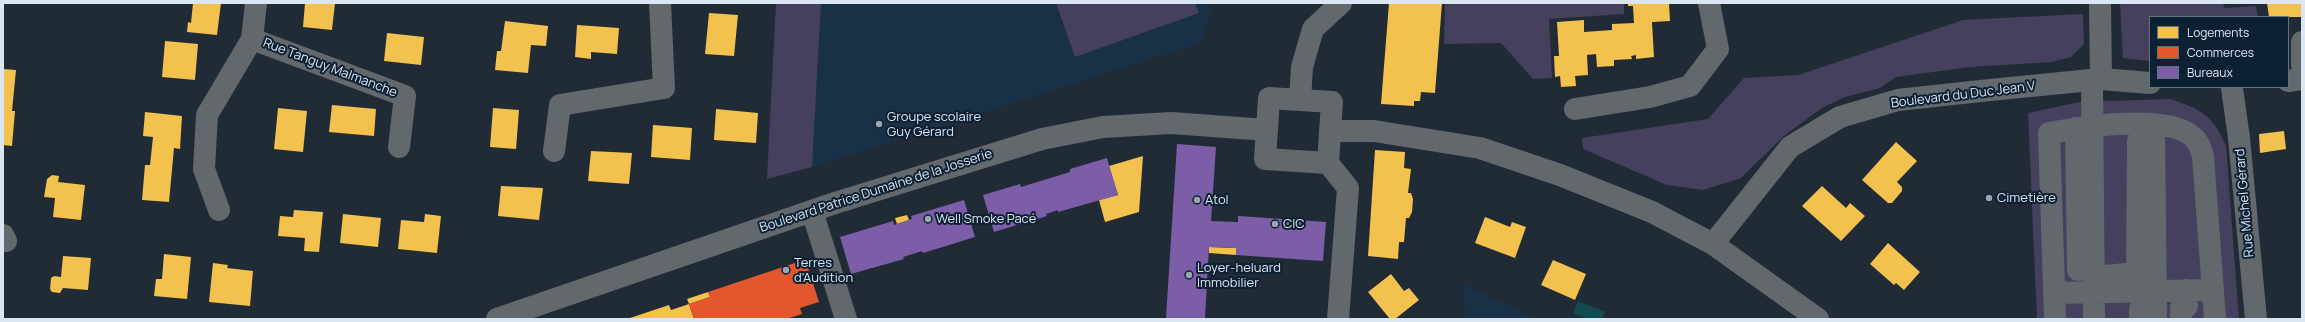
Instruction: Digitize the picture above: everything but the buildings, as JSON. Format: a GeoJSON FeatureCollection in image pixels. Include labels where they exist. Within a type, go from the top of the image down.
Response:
{"type":"FeatureCollection","features":[{"type":"Feature","properties":{"kind":"street"},"geometry":{"type":"LineString","coordinates":[[219,210],[204,169],[207,115],[252,39],[256,3]]}},
{"type":"Feature","properties":{"kind":"street"},"geometry":{"type":"LineString","coordinates":[[554,151],[560,105],[664,88],[660,3]]}},
{"type":"Feature","properties":{"kind":"street"},"geometry":{"type":"LineString","coordinates":[[1300,100],[1302,66],[1313,29],[1341,3]]}},
{"type":"Feature","properties":{"kind":"street"},"geometry":{"type":"LineString","coordinates":[[1575,109],[1650,97],[1690,86],[1718,49],[1709,3]]}},
{"type":"Feature","properties":{"kind":"street"},"geometry":{"type":"LineString","coordinates":[[2078,270],[2084,127],[2096,80],[2100,3]]}},
{"type":"Feature","properties":{"kind":"street","name":"Rue Tanguy Malmanche"},"geometry":{"type":"LineString","coordinates":[[252,39],[405,96],[399,147]]}},
{"type":"Feature","properties":{"kind":"street"},"geometry":{"type":"LineString","coordinates":[[2302,42],[2302,65]]}},
{"type":"Feature","properties":{"kind":"street"},"geometry":{"type":"LineString","coordinates":[[2289,81],[2302,79]]}},
{"type":"Feature","properties":{"kind":"street","name":"Boulevard du Duc Jean V"},"geometry":{"type":"LineString","coordinates":[[1713,244],[1790,147],[1840,117],[1898,100],[2096,80],[2149,83]]}},
{"type":"Feature","properties":{"kind":"street","name":"Rue Michel Gérard"},"geometry":{"type":"LineString","coordinates":[[2229,88],[2239,138],[2256,319]]}},
{"type":"Feature","properties":{"kind":"street"},"geometry":{"type":"LineString","coordinates":[[1328,163],[1265,159],[1269,98],[1332,102],[1328,163],[1348,188],[1338,319]]}},
{"type":"Feature","properties":{"kind":"street","name":"Boulevard Patrice Dumaine de la Josserie"},"geometry":{"type":"LineString","coordinates":[[497,319],[812,211],[1042,139],[1103,127],[1171,122],[1266,130]]}},
{"type":"Feature","properties":{"kind":"street"},"geometry":{"type":"LineString","coordinates":[[2152,309],[2154,124]]}},
{"type":"Feature","properties":{"kind":"street"},"geometry":{"type":"LineString","coordinates":[[2055,319],[2049,133],[2084,127],[2154,124],[2183,131],[2193,137],[2201,150],[2206,169],[2215,319]]}},
{"type":"Feature","properties":{"kind":"street"},"geometry":{"type":"LineString","coordinates":[[2084,127],[2099,292]]}},
{"type":"Feature","properties":{"kind":"street"},"geometry":{"type":"LineString","coordinates":[[1330,131],[1374,131],[1480,148],[1560,175],[1652,212],[1713,244],[1818,319]]}},
{"type":"Feature","properties":{"kind":"street"},"geometry":{"type":"LineString","coordinates":[[2084,317],[2099,292],[2104,276],[2137,273],[2138,141]]}},
{"type":"Feature","properties":{"kind":"street"},"geometry":{"type":"LineString","coordinates":[[812,211],[846,319]]}},
{"type":"Feature","properties":{"kind":"street"},"geometry":{"type":"LineString","coordinates":[[2054,292],[2099,292],[2152,309],[2186,290],[2213,290]]}},
{"type":"Feature","properties":{"kind":"street"},"geometry":{"type":"LineString","coordinates":[[2181,319],[2181,308],[2187,306],[2186,290]]}},
{"type":"Feature","properties":{"kind":"shaded area"},"geometry":{"type":"Polygon","coordinates":[[[776,3],[821,3],[812,167],[767,179],[776,3]]]}},
{"type":"Feature","properties":{"kind":"shaded area","name":"Groupe scolaire Guy Gérard"},"geometry":{"type":"Polygon","coordinates":[[[821,3],[1211,3],[1211,11],[1202,43],[812,167],[821,3]]]}},
{"type":"Feature","properties":{"kind":"shaded area"},"geometry":{"type":"Polygon","coordinates":[[[1056,3],[1195,3],[1199,13],[1075,57],[1056,3]]]}},
{"type":"Feature","properties":{"kind":"shaded area"},"geometry":{"type":"Polygon","coordinates":[[[1445,3],[1624,3],[1624,14],[1549,19],[1552,78],[1533,79],[1501,43],[1444,44],[1445,3]]]}},
{"type":"Feature","properties":{"kind":"shaded area"},"geometry":{"type":"Polygon","coordinates":[[[2120,3],[2223,3],[2224,8],[2256,6],[2258,16],[2149,16],[2149,61],[2123,58],[2120,3]]]}},
{"type":"Feature","properties":{"kind":"shaded area"},"geometry":{"type":"Polygon","coordinates":[[[2083,14],[2084,44],[2071,57],[2051,62],[1970,67],[1896,77],[1880,88],[1845,97],[1822,108],[1785,135],[1741,178],[1703,190],[1667,185],[1583,149],[1582,138],[1708,119],[1744,78],[1798,75],[1963,20],[2083,14]]]}},
{"type":"Feature","properties":{"kind":"shaded area"},"geometry":{"type":"Polygon","coordinates":[[[2170,99],[2198,110],[2211,120],[2226,146],[2239,319],[2037,319],[2028,113],[2079,102],[2170,99]]]}},
{"type":"Feature","properties":{"kind":"shaded area"},"geometry":{"type":"Polygon","coordinates":[[[1462,283],[1536,319],[1466,319],[1462,283]]]}},
{"type":"Feature","properties":{"kind":"shaded area"},"geometry":{"type":"Polygon","coordinates":[[[1578,301],[1605,312],[1602,319],[1587,319],[1573,313],[1578,301]]]}},
{"type":"Feature","properties":{"kind":"place","name":"Groupe scolaire Guy Gérard"},"geometry":{"type":"Point","coordinates":[879,124]}},
{"type":"Feature","properties":{"kind":"place","name":"Cimetière"},"geometry":{"type":"Point","coordinates":[1989,198]}},
{"type":"Feature","properties":{"kind":"place","name":"Atol"},"geometry":{"type":"Point","coordinates":[1197,200]}},
{"type":"Feature","properties":{"kind":"place","name":"Well Smoke Pacé"},"geometry":{"type":"Point","coordinates":[928,219]}},
{"type":"Feature","properties":{"kind":"place","name":"CIC"},"geometry":{"type":"Point","coordinates":[1275,224]}},
{"type":"Feature","properties":{"kind":"place","name":"Terres d'Audition"},"geometry":{"type":"Point","coordinates":[786,270]}},
{"type":"Feature","properties":{"kind":"place","name":"Loyer-heluard Immobilier"},"geometry":{"type":"Point","coordinates":[1189,275]}}]}
